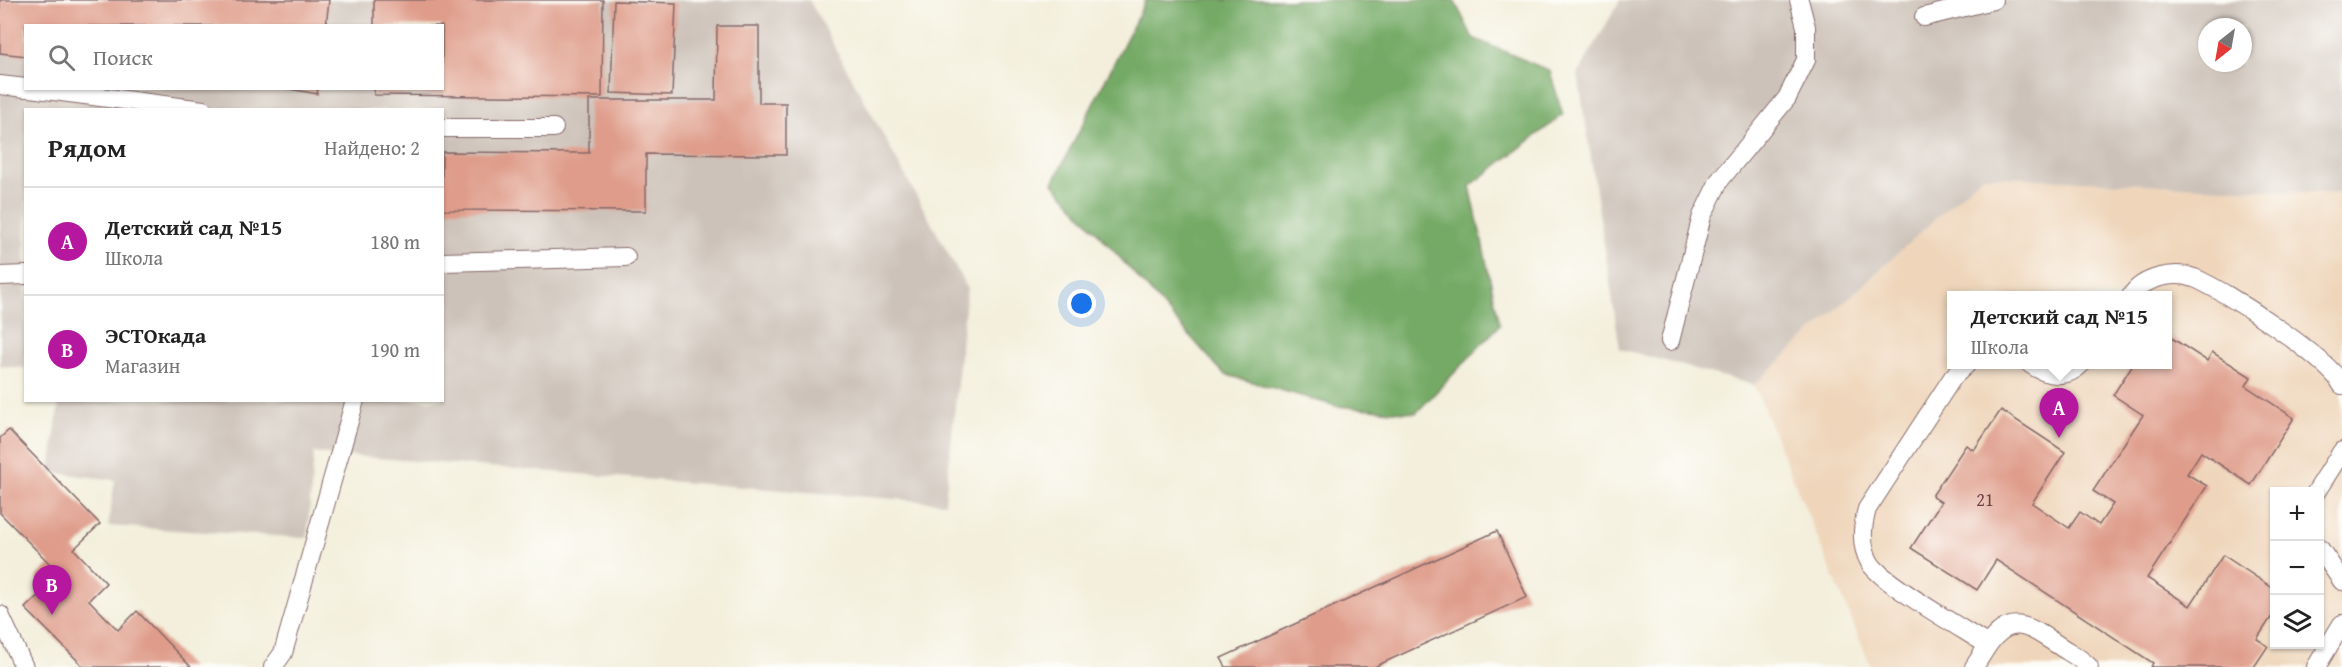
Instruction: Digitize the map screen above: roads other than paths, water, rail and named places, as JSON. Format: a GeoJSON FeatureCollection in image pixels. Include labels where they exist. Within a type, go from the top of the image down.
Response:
{"type":"FeatureCollection","features":[{"type":"Feature","properties":{"kind":"lane"},"geometry":{"type":"LineString","coordinates":[[1670,341],[1702,216],[1719,181],[1787,98],[1806,60],[1806,27],[1799,0]]}},
{"type":"Feature","properties":{"kind":"lane"},"geometry":{"type":"LineString","coordinates":[[1924,17],[1993,0]]}},
{"type":"Feature","properties":{"kind":"lane"},"geometry":{"type":"LineString","coordinates":[[0,85],[24,88]]}},
{"type":"Feature","properties":{"kind":"lane"},"geometry":{"type":"LineString","coordinates":[[46,90],[187,108]]}},
{"type":"Feature","properties":{"kind":"lane"},"geometry":{"type":"LineString","coordinates":[[444,128],[554,128]]}},
{"type":"Feature","properties":{"kind":"lane"},"geometry":{"type":"LineString","coordinates":[[444,262],[626,256]]}},
{"type":"Feature","properties":{"kind":"lane"},"geometry":{"type":"LineString","coordinates":[[0,276],[24,275]]}},
{"type":"Feature","properties":{"kind":"lane"},"geometry":{"type":"LineString","coordinates":[[2137,291],[2152,279],[2171,275],[2192,277],[2317,355],[2337,376],[2342,385]]}},
{"type":"Feature","properties":{"kind":"lane"},"geometry":{"type":"LineString","coordinates":[[1962,369],[1953,377],[1867,509],[1862,527],[1863,544],[1871,564],[1887,579],[1988,645]]}},
{"type":"Feature","properties":{"kind":"lane"},"geometry":{"type":"LineString","coordinates":[[2038,369],[2045,374],[2060,374],[2070,369]]}},
{"type":"Feature","properties":{"kind":"lane"},"geometry":{"type":"LineString","coordinates":[[273,667],[283,653],[354,402]]}},
{"type":"Feature","properties":{"kind":"lane"},"geometry":{"type":"LineString","coordinates":[[2319,487],[2342,451]]}},
{"type":"Feature","properties":{"kind":"lane"},"geometry":{"type":"LineString","coordinates":[[2324,556],[2342,581]]}},
{"type":"Feature","properties":{"kind":"lane"},"geometry":{"type":"LineString","coordinates":[[0,615],[24,667]]}},
{"type":"Feature","properties":{"kind":"lane"},"geometry":{"type":"LineString","coordinates":[[2316,667],[2342,624]]}},
{"type":"Feature","properties":{"kind":"lane"},"geometry":{"type":"LineString","coordinates":[[1974,667],[1995,634],[2005,627],[2016,625],[2030,627],[2089,667]]}},
{"type":"Feature","properties":{"kind":"place","name":"Детский сад №15"},"geometry":{"type":"Point","coordinates":[2059,438]}},
{"type":"Feature","properties":{"kind":"place","name":"ЭСТОкада"},"geometry":{"type":"Point","coordinates":[52,615]}}]}
